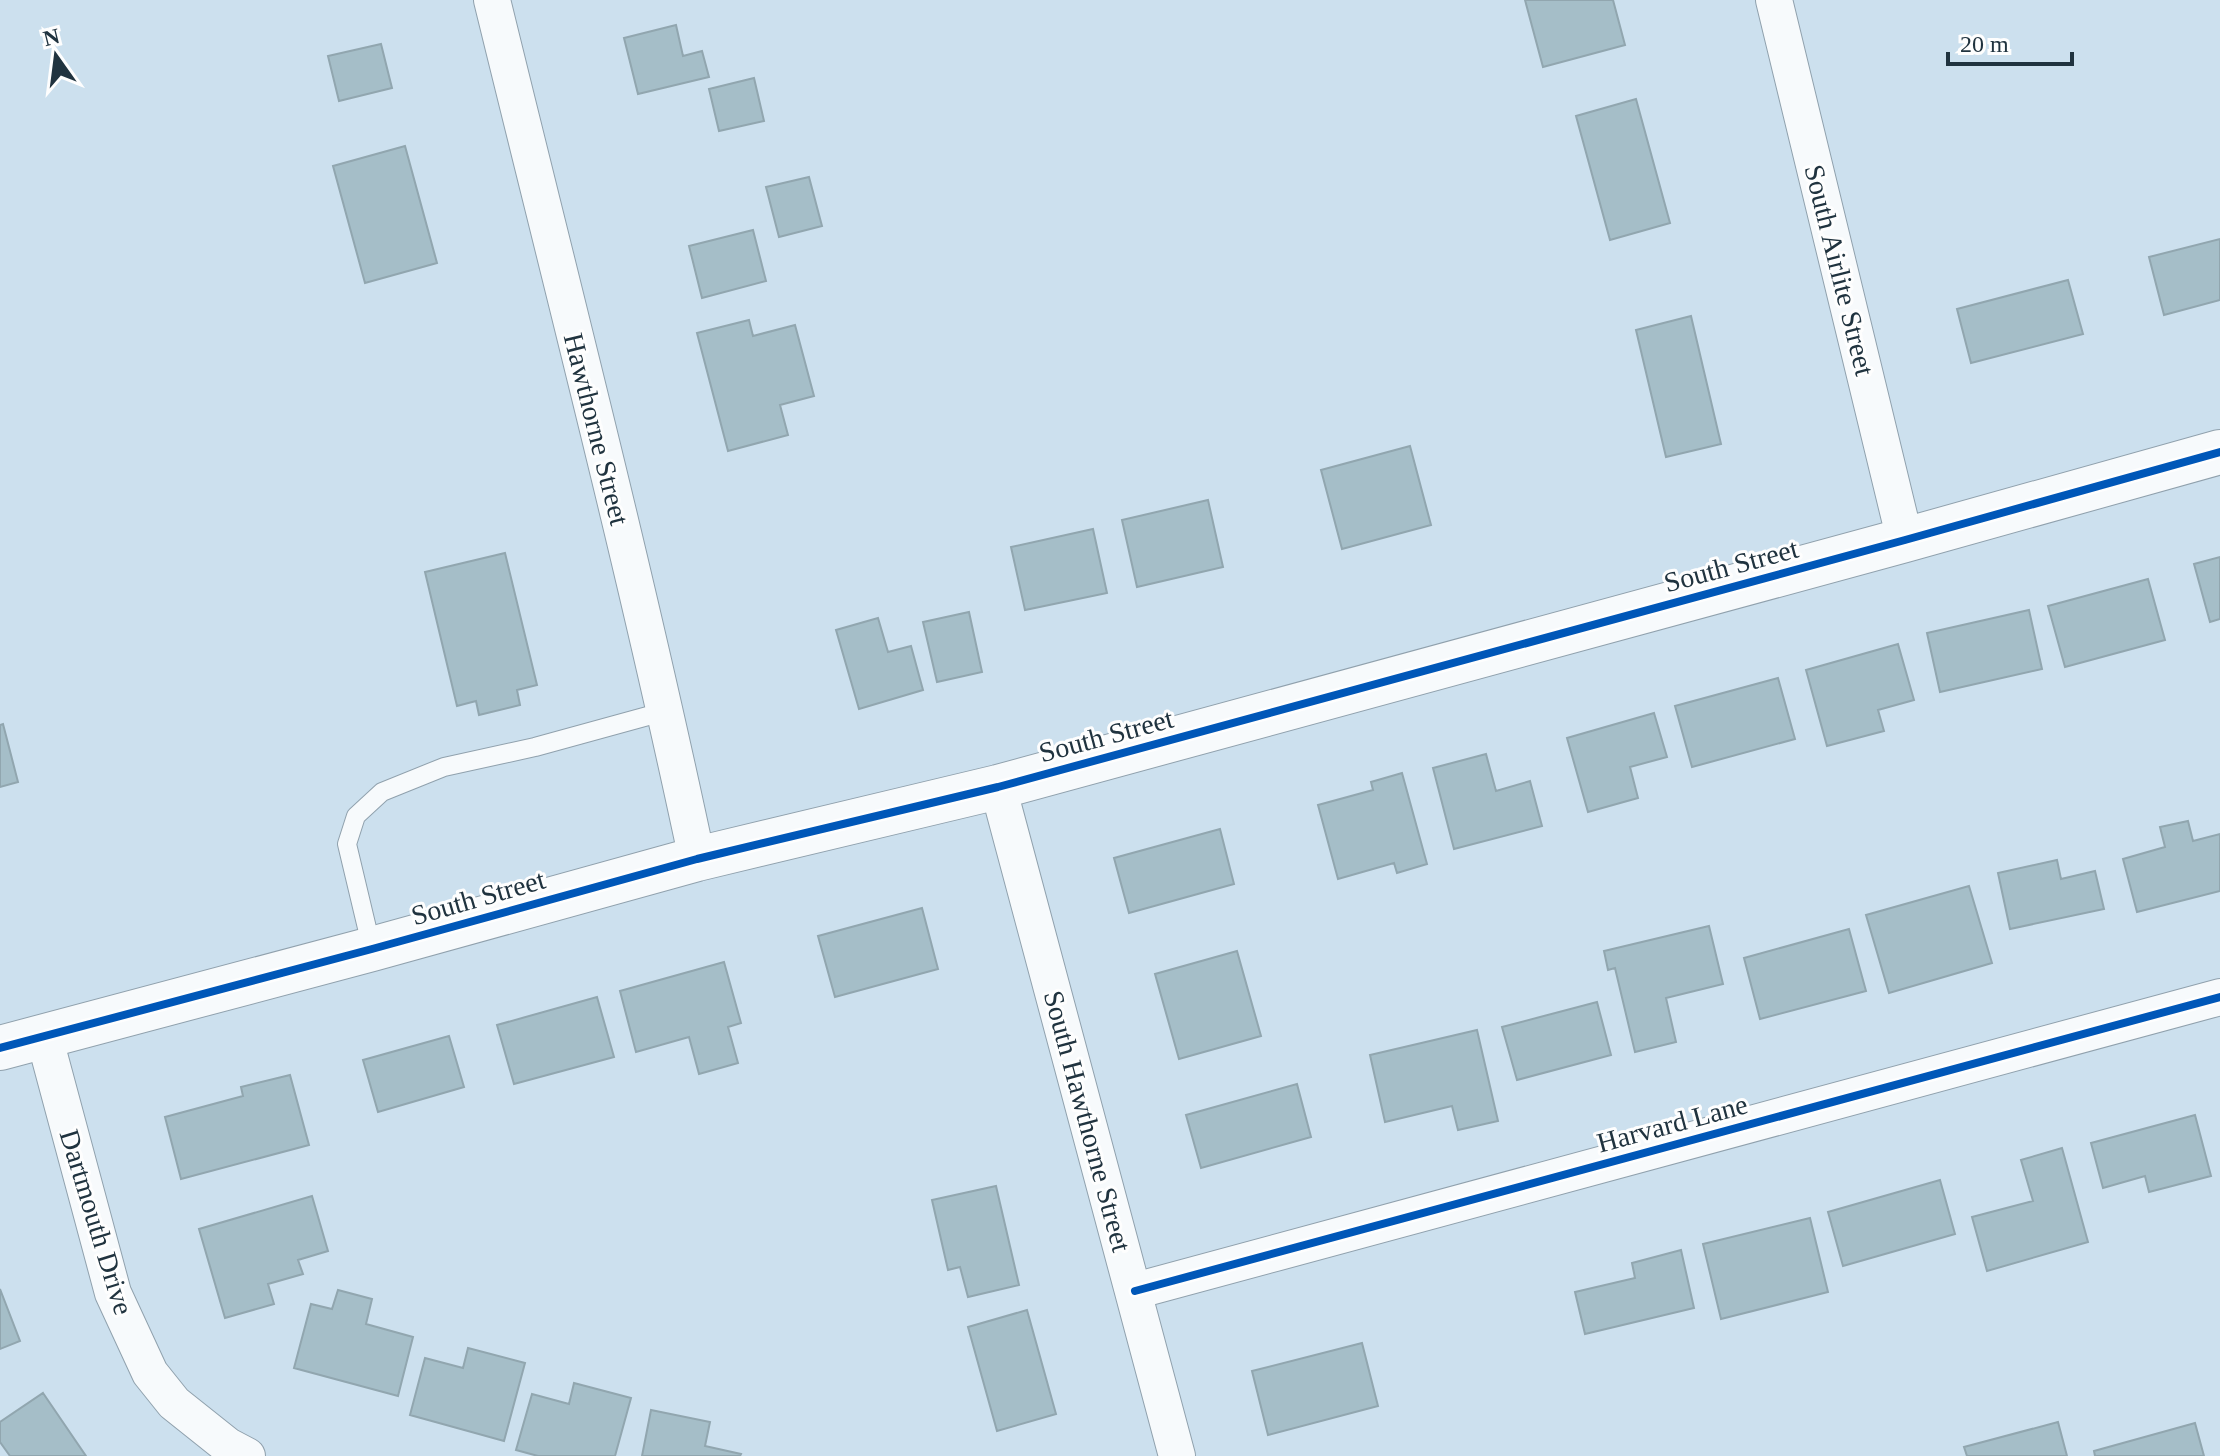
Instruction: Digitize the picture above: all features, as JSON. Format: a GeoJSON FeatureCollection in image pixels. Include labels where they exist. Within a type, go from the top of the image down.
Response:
{"type":"FeatureCollection","features":[{"type":"Feature","properties":{"kind":"street","name":"Hawthorne Street"},"geometry":{"type":"LineString","coordinates":[[492,0],[666,711],[697,859]]}},
{"type":"Feature","properties":{"kind":"street","name":"South Airlite Street"},"geometry":{"type":"LineString","coordinates":[[1774,0],[1905,540]]}},
{"type":"Feature","properties":{"kind":"street","name":"South Street"},"geometry":{"type":"LineString","coordinates":[[0,1048],[697,859],[998,787],[2220,452]]}},
{"type":"Feature","properties":{"kind":"street","name":"South Hawthorne Street"},"geometry":{"type":"LineString","coordinates":[[998,787],[1177,1456]]}},
{"type":"Feature","properties":{"kind":"street","name":"Harvard Lane"},"geometry":{"type":"LineString","coordinates":[[1135,1291],[2220,997]]}},
{"type":"Feature","properties":{"kind":"street","name":"Dartmouth Drive"},"geometry":{"type":"LineString","coordinates":[[44,1036],[113,1293],[150,1373],[174,1403],[228,1446],[247,1456]]}},
{"type":"Feature","properties":{"kind":"lane"},"geometry":{"type":"LineString","coordinates":[[372,949],[347,844],[356,816],[382,792],[444,767],[535,747],[666,711]]}},
{"type":"Feature","properties":{"kind":"building"},"geometry":{"type":"Polygon","coordinates":[[[1525,0],[1613,0],[1625,45],[1543,67],[1525,0]]]}},
{"type":"Feature","properties":{"kind":"building"},"geometry":{"type":"Polygon","coordinates":[[[676,25],[683,56],[702,51],[709,77],[638,94],[624,38],[676,25]]]}},
{"type":"Feature","properties":{"kind":"building"},"geometry":{"type":"Polygon","coordinates":[[[381,44],[392,88],[339,101],[328,56],[381,44]]]}},
{"type":"Feature","properties":{"kind":"building"},"geometry":{"type":"Polygon","coordinates":[[[754,78],[764,121],[719,131],[709,89],[754,78]]]}},
{"type":"Feature","properties":{"kind":"building"},"geometry":{"type":"Polygon","coordinates":[[[1636,99],[1670,223],[1610,240],[1576,116],[1636,99]]]}},
{"type":"Feature","properties":{"kind":"building"},"geometry":{"type":"Polygon","coordinates":[[[405,146],[437,263],[365,283],[333,166],[405,146]]]}},
{"type":"Feature","properties":{"kind":"building"},"geometry":{"type":"Polygon","coordinates":[[[809,177],[822,226],[779,237],[766,187],[809,177]]]}},
{"type":"Feature","properties":{"kind":"building"},"geometry":{"type":"Polygon","coordinates":[[[753,230],[766,281],[702,298],[689,246],[753,230]]]}},
{"type":"Feature","properties":{"kind":"building"},"geometry":{"type":"Polygon","coordinates":[[[2220,239],[2220,300],[2164,315],[2149,257],[2220,239]]]}},
{"type":"Feature","properties":{"kind":"building"},"geometry":{"type":"Polygon","coordinates":[[[2068,280],[2083,334],[1971,363],[1957,309],[2068,280]]]}},
{"type":"Feature","properties":{"kind":"building"},"geometry":{"type":"Polygon","coordinates":[[[1691,316],[1721,444],[1666,457],[1636,330],[1691,316]]]}},
{"type":"Feature","properties":{"kind":"building"},"geometry":{"type":"Polygon","coordinates":[[[749,320],[753,336],[795,325],[814,396],[780,405],[788,435],[728,451],[697,333],[749,320]]]}},
{"type":"Feature","properties":{"kind":"building"},"geometry":{"type":"Polygon","coordinates":[[[1410,446],[1431,525],[1342,549],[1321,470],[1410,446]]]}},
{"type":"Feature","properties":{"kind":"building"},"geometry":{"type":"Polygon","coordinates":[[[1208,500],[1223,567],[1137,587],[1122,520],[1208,500]]]}},
{"type":"Feature","properties":{"kind":"building"},"geometry":{"type":"Polygon","coordinates":[[[1093,529],[1107,593],[1025,610],[1011,547],[1093,529]]]}},
{"type":"Feature","properties":{"kind":"building"},"geometry":{"type":"Polygon","coordinates":[[[505,553],[537,685],[517,690],[520,705],[479,715],[476,701],[457,706],[425,572],[505,553]]]}},
{"type":"Feature","properties":{"kind":"building"},"geometry":{"type":"Polygon","coordinates":[[[2220,557],[2220,619],[2210,622],[2194,564],[2220,557]]]}},
{"type":"Feature","properties":{"kind":"building"},"geometry":{"type":"Polygon","coordinates":[[[2148,579],[2165,640],[2065,667],[2048,606],[2148,579]]]}},
{"type":"Feature","properties":{"kind":"building"},"geometry":{"type":"Polygon","coordinates":[[[2029,610],[2042,669],[1940,692],[1927,633],[2029,610]]]}},
{"type":"Feature","properties":{"kind":"building"},"geometry":{"type":"Polygon","coordinates":[[[969,612],[982,672],[937,682],[923,622],[969,612]]]}},
{"type":"Feature","properties":{"kind":"building"},"geometry":{"type":"Polygon","coordinates":[[[878,618],[888,652],[911,646],[923,690],[859,709],[836,630],[878,618]]]}},
{"type":"Feature","properties":{"kind":"building"},"geometry":{"type":"Polygon","coordinates":[[[1898,644],[1914,700],[1878,710],[1884,731],[1827,746],[1806,670],[1898,644]]]}},
{"type":"Feature","properties":{"kind":"building"},"geometry":{"type":"Polygon","coordinates":[[[1778,678],[1795,739],[1692,767],[1675,706],[1778,678]]]}},
{"type":"Feature","properties":{"kind":"building"},"geometry":{"type":"Polygon","coordinates":[[[1654,713],[1667,757],[1630,767],[1638,798],[1588,812],[1567,738],[1654,713]]]}},
{"type":"Feature","properties":{"kind":"building"},"geometry":{"type":"Polygon","coordinates":[[[3,724],[18,782],[0,787],[0,725],[3,724]]]}},
{"type":"Feature","properties":{"kind":"building"},"geometry":{"type":"Polygon","coordinates":[[[1486,754],[1496,791],[1530,781],[1542,826],[1454,849],[1433,768],[1486,754]]]}},
{"type":"Feature","properties":{"kind":"building"},"geometry":{"type":"Polygon","coordinates":[[[1402,773],[1427,864],[1397,873],[1394,863],[1338,879],[1318,805],[1373,790],[1371,782],[1402,773]]]}},
{"type":"Feature","properties":{"kind":"building"},"geometry":{"type":"Polygon","coordinates":[[[2188,821],[2193,841],[2220,834],[2220,891],[2137,912],[2123,859],[2165,847],[2160,827],[2188,821]]]}},
{"type":"Feature","properties":{"kind":"building"},"geometry":{"type":"Polygon","coordinates":[[[1220,829],[1234,884],[1129,913],[1114,858],[1220,829]]]}},
{"type":"Feature","properties":{"kind":"building"},"geometry":{"type":"Polygon","coordinates":[[[2057,860],[2061,879],[2095,871],[2104,909],[2010,929],[1998,873],[2057,860]]]}},
{"type":"Feature","properties":{"kind":"building"},"geometry":{"type":"Polygon","coordinates":[[[1969,886],[1992,963],[1889,993],[1866,915],[1969,886]]]}},
{"type":"Feature","properties":{"kind":"building"},"geometry":{"type":"Polygon","coordinates":[[[922,908],[938,969],[835,997],[818,936],[922,908]]]}},
{"type":"Feature","properties":{"kind":"building"},"geometry":{"type":"Polygon","coordinates":[[[1709,926],[1723,984],[1666,998],[1676,1042],[1635,1052],[1615,968],[1608,970],[1604,951],[1709,926]]]}},
{"type":"Feature","properties":{"kind":"building"},"geometry":{"type":"Polygon","coordinates":[[[1849,929],[1866,991],[1760,1019],[1744,958],[1849,929]]]}},
{"type":"Feature","properties":{"kind":"building"},"geometry":{"type":"Polygon","coordinates":[[[1237,951],[1261,1036],[1179,1059],[1155,974],[1237,951]]]}},
{"type":"Feature","properties":{"kind":"building"},"geometry":{"type":"Polygon","coordinates":[[[724,962],[741,1023],[728,1027],[738,1063],[699,1074],[689,1037],[636,1052],[620,991],[724,962]]]}},
{"type":"Feature","properties":{"kind":"building"},"geometry":{"type":"Polygon","coordinates":[[[597,997],[614,1057],[514,1084],[497,1025],[597,997]]]}},
{"type":"Feature","properties":{"kind":"building"},"geometry":{"type":"Polygon","coordinates":[[[1597,1002],[1611,1055],[1517,1080],[1502,1027],[1597,1002]]]}},
{"type":"Feature","properties":{"kind":"building"},"geometry":{"type":"Polygon","coordinates":[[[1477,1030],[1498,1121],[1458,1130],[1452,1106],[1385,1122],[1370,1055],[1477,1030]]]}},
{"type":"Feature","properties":{"kind":"building"},"geometry":{"type":"Polygon","coordinates":[[[449,1036],[464,1087],[378,1112],[363,1060],[449,1036]]]}},
{"type":"Feature","properties":{"kind":"building"},"geometry":{"type":"Polygon","coordinates":[[[290,1075],[309,1145],[181,1179],[165,1117],[243,1096],[241,1087],[290,1075]]]}},
{"type":"Feature","properties":{"kind":"building"},"geometry":{"type":"Polygon","coordinates":[[[1297,1084],[1311,1137],[1201,1168],[1186,1115],[1297,1084]]]}},
{"type":"Feature","properties":{"kind":"building"},"geometry":{"type":"Polygon","coordinates":[[[2195,1115],[2211,1176],[2149,1192],[2145,1176],[2103,1188],[2091,1143],[2195,1115]]]}},
{"type":"Feature","properties":{"kind":"building"},"geometry":{"type":"Polygon","coordinates":[[[2062,1148],[2088,1242],[1987,1271],[1972,1217],[2033,1201],[2021,1160],[2062,1148]]]}},
{"type":"Feature","properties":{"kind":"building"},"geometry":{"type":"Polygon","coordinates":[[[1940,1180],[1955,1234],[1843,1266],[1828,1212],[1940,1180]]]}},
{"type":"Feature","properties":{"kind":"building"},"geometry":{"type":"Polygon","coordinates":[[[996,1186],[1019,1285],[968,1297],[960,1267],[948,1270],[932,1200],[996,1186]]]}},
{"type":"Feature","properties":{"kind":"building"},"geometry":{"type":"Polygon","coordinates":[[[312,1196],[328,1251],[298,1260],[303,1274],[268,1284],[274,1304],[225,1318],[199,1229],[312,1196]]]}},
{"type":"Feature","properties":{"kind":"building"},"geometry":{"type":"Polygon","coordinates":[[[1810,1218],[1828,1292],[1721,1319],[1703,1244],[1810,1218]]]}},
{"type":"Feature","properties":{"kind":"building"},"geometry":{"type":"Polygon","coordinates":[[[1681,1250],[1694,1308],[1585,1334],[1575,1292],[1635,1278],[1632,1263],[1681,1250]]]}},
{"type":"Feature","properties":{"kind":"building"},"geometry":{"type":"Polygon","coordinates":[[[0,1289],[20,1341],[0,1349],[0,1289]]]}},
{"type":"Feature","properties":{"kind":"building"},"geometry":{"type":"Polygon","coordinates":[[[338,1290],[372,1299],[366,1324],[413,1337],[398,1396],[294,1368],[311,1304],[332,1309],[338,1290]]]}},
{"type":"Feature","properties":{"kind":"building"},"geometry":{"type":"Polygon","coordinates":[[[1027,1310],[1056,1414],[997,1431],[968,1327],[1027,1310]]]}},
{"type":"Feature","properties":{"kind":"building"},"geometry":{"type":"Polygon","coordinates":[[[1362,1343],[1378,1406],[1268,1435],[1252,1371],[1362,1343]]]}},
{"type":"Feature","properties":{"kind":"building"},"geometry":{"type":"Polygon","coordinates":[[[468,1348],[525,1363],[504,1441],[410,1415],[425,1358],[463,1368],[468,1348]]]}},
{"type":"Feature","properties":{"kind":"building"},"geometry":{"type":"Polygon","coordinates":[[[574,1383],[631,1398],[615,1456],[538,1456],[516,1450],[532,1394],[569,1404],[574,1383]]]}},
{"type":"Feature","properties":{"kind":"building"},"geometry":{"type":"Polygon","coordinates":[[[43,1393],[86,1456],[10,1456],[0,1442],[0,1422],[43,1393]]]}},
{"type":"Feature","properties":{"kind":"building"},"geometry":{"type":"Polygon","coordinates":[[[651,1410],[710,1422],[705,1446],[740,1456],[642,1456],[651,1410]]]}},
{"type":"Feature","properties":{"kind":"building"},"geometry":{"type":"Polygon","coordinates":[[[2058,1422],[2067,1456],[1967,1456],[1964,1447],[2058,1422]]]}},
{"type":"Feature","properties":{"kind":"building"},"geometry":{"type":"Polygon","coordinates":[[[2195,1423],[2204,1456],[2095,1456],[2094,1451],[2195,1423]]]}},
{"type":"Feature","properties":{"kind":"cycle path"},"geometry":{"type":"LineString","coordinates":[[0,1048],[697,859],[998,787],[2220,452]]}},
{"type":"Feature","properties":{"kind":"cycle path"},"geometry":{"type":"LineString","coordinates":[[1135,1291],[2220,997]]}}]}
